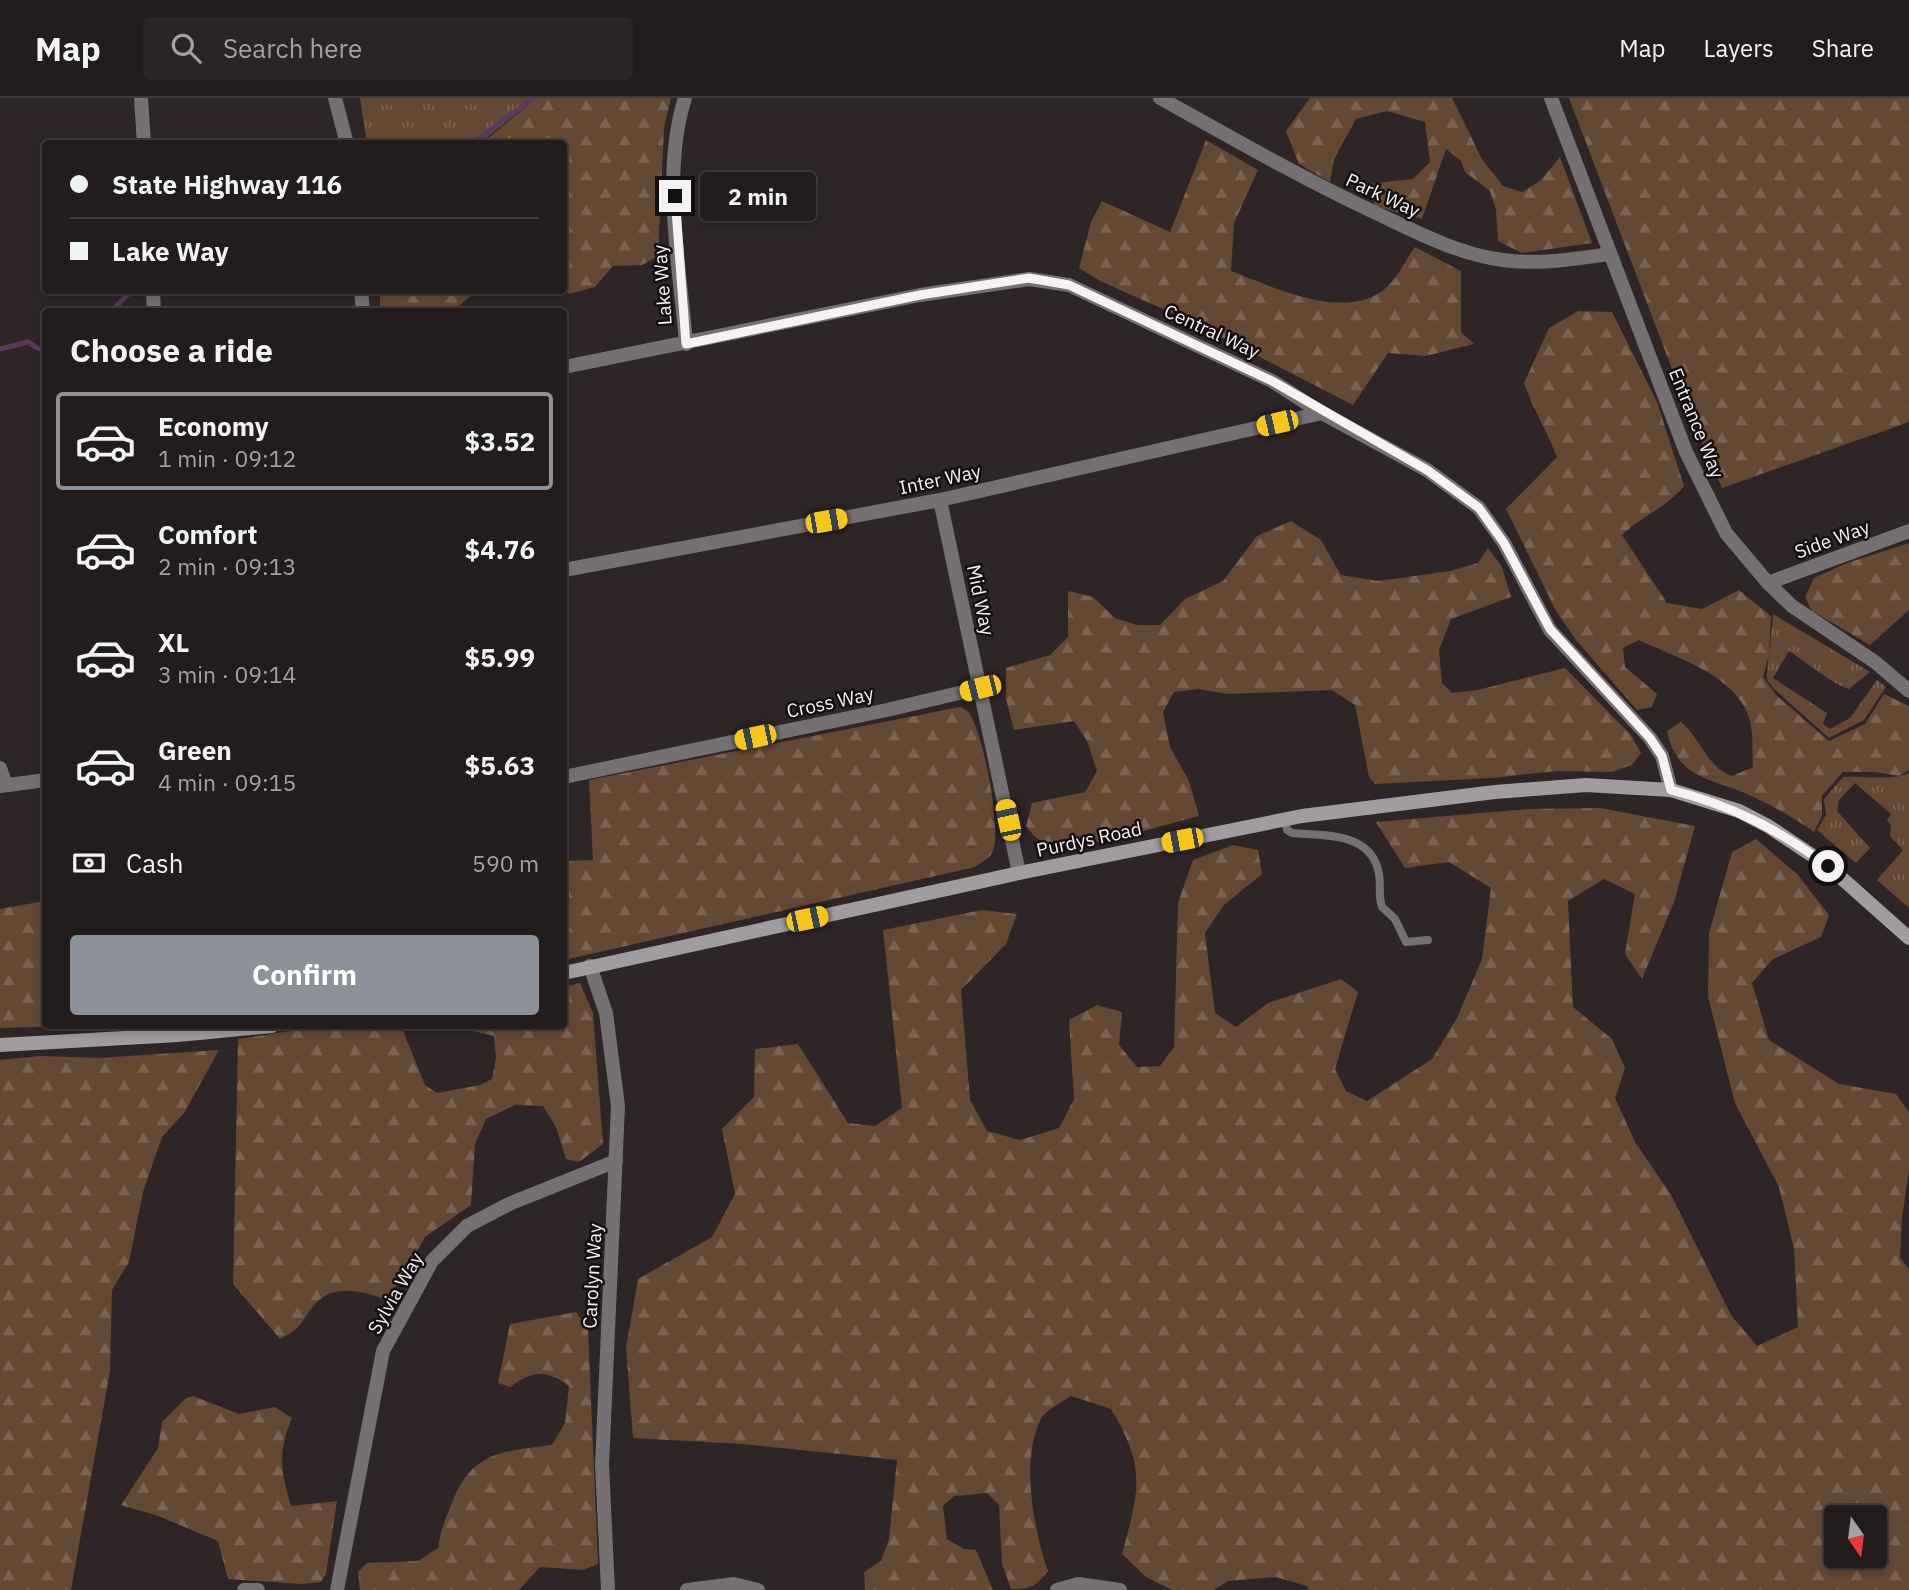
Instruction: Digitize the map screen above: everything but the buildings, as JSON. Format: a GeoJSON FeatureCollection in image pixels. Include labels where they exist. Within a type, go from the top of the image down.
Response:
{"type":"FeatureCollection","features":[{"type":"Feature","properties":{"kind":"main road","name":"Purdys Road"},"geometry":{"type":"LineString","coordinates":[[567,972],[1019,873],[1285,819],[1361,807],[1597,785],[1671,790],[1707,799],[1768,826],[1828,866],[1909,938]]}},
{"type":"Feature","properties":{"kind":"main road"},"geometry":{"type":"LineString","coordinates":[[0,1045],[241,1029]]}},
{"type":"Feature","properties":{"kind":"street"},"geometry":{"type":"LineString","coordinates":[[141,98],[144,140]]}},
{"type":"Feature","properties":{"kind":"street"},"geometry":{"type":"LineString","coordinates":[[335,98],[346,140]]}},
{"type":"Feature","properties":{"kind":"street","name":"Lake Way"},"geometry":{"type":"LineString","coordinates":[[685,98],[677,124],[675,196],[686,344]]}},
{"type":"Feature","properties":{"kind":"street","name":"Park Way"},"geometry":{"type":"LineString","coordinates":[[1160,98],[1312,183],[1434,240],[1471,254],[1505,261],[1576,259],[1609,254]]}},
{"type":"Feature","properties":{"kind":"street","name":"Entrance Way"},"geometry":{"type":"LineString","coordinates":[[1551,98],[1609,254],[1710,503],[1726,533],[1768,583],[1817,626],[1875,662],[1909,691]]}},
{"type":"Feature","properties":{"kind":"street","name":"Central Way"},"geometry":{"type":"LineString","coordinates":[[567,366],[920,295],[1029,278],[1069,285],[1272,381],[1322,413],[1427,470],[1479,508],[1504,543],[1550,629],[1650,738],[1662,756],[1671,790]]}},
{"type":"Feature","properties":{"kind":"street","name":"Inter Way"},"geometry":{"type":"LineString","coordinates":[[567,569],[940,500],[1322,413]]}},
{"type":"Feature","properties":{"kind":"street","name":"Mid Way"},"geometry":{"type":"LineString","coordinates":[[940,500],[1019,873]]}},
{"type":"Feature","properties":{"kind":"street","name":"Side Way"},"geometry":{"type":"LineString","coordinates":[[1768,583],[1909,531]]}},
{"type":"Feature","properties":{"kind":"street","name":"Cross Way"},"geometry":{"type":"LineString","coordinates":[[567,776],[980,688]]}},
{"type":"Feature","properties":{"kind":"street"},"geometry":{"type":"LineString","coordinates":[[0,768],[3,785],[42,780]]}},
{"type":"Feature","properties":{"kind":"street","name":"Carolyn Way"},"geometry":{"type":"LineString","coordinates":[[590,966],[606,1013],[618,1106],[602,1465],[608,1590]]}},
{"type":"Feature","properties":{"kind":"street","name":"Sylvia Way"},"geometry":{"type":"LineString","coordinates":[[337,1590],[383,1351],[432,1261],[467,1226],[509,1204],[616,1161]]}},
{"type":"Feature","properties":{"kind":"street"},"geometry":{"type":"LineString","coordinates":[[687,1590],[734,1584],[758,1590]]}},
{"type":"Feature","properties":{"kind":"street"},"geometry":{"type":"LineString","coordinates":[[1057,1590],[1078,1584],[1120,1590]]}},
{"type":"Feature","properties":{"kind":"street"},"geometry":{"type":"LineString","coordinates":[[244,1590],[258,1590]]}},
{"type":"Feature","properties":{"kind":"lane"},"geometry":{"type":"LineString","coordinates":[[1285,819],[1287,830],[1292,834],[1346,837],[1359,844],[1374,860],[1379,873],[1382,907],[1395,919],[1406,942],[1428,940]]}},
{"type":"Feature","properties":{"kind":"green space"},"geometry":{"type":"Polygon","coordinates":[[[360,98],[536,98],[484,140],[366,140],[360,98]]]}},
{"type":"Feature","properties":{"kind":"green space"},"geometry":{"type":"Polygon","coordinates":[[[537,98],[671,98],[664,128],[658,256],[642,265],[613,266],[595,287],[569,294],[567,140],[486,140],[537,98]]]}},
{"type":"Feature","properties":{"kind":"green space"},"geometry":{"type":"Polygon","coordinates":[[[1310,98],[1452,98],[1482,159],[1503,186],[1522,192],[1540,181],[1560,157],[1592,243],[1522,253],[1498,241],[1496,210],[1490,191],[1465,172],[1461,161],[1446,149],[1422,219],[1375,206],[1368,184],[1413,179],[1430,162],[1425,122],[1387,111],[1356,119],[1334,159],[1330,182],[1299,164],[1286,131],[1310,98]]]}},
{"type":"Feature","properties":{"kind":"green space"},"geometry":{"type":"Polygon","coordinates":[[[1569,98],[1909,98],[1909,422],[1722,488],[1688,411],[1569,98]]]}},
{"type":"Feature","properties":{"kind":"green space"},"geometry":{"type":"Polygon","coordinates":[[[1206,140],[1258,170],[1234,223],[1231,271],[1309,298],[1352,302],[1370,298],[1387,287],[1415,247],[1461,271],[1461,332],[1474,344],[1425,356],[1388,353],[1353,405],[1190,321],[1100,281],[1079,268],[1091,222],[1102,201],[1170,232],[1206,140]]]}},
{"type":"Feature","properties":{"kind":"green space"},"geometry":{"type":"Polygon","coordinates":[[[380,294],[473,294],[457,308],[380,308],[380,294]]]}},
{"type":"Feature","properties":{"kind":"green space"},"geometry":{"type":"Polygon","coordinates":[[[1578,311],[1612,312],[1657,402],[1684,486],[1670,500],[1622,535],[1667,603],[1702,609],[1739,590],[1771,616],[1769,655],[1763,677],[1776,695],[1829,741],[1865,724],[1884,694],[1909,706],[1909,770],[1899,776],[1875,772],[1843,772],[1822,796],[1822,816],[1814,832],[1765,802],[1696,774],[1678,758],[1667,731],[1681,722],[1710,760],[1723,772],[1732,776],[1753,767],[1751,725],[1739,698],[1700,668],[1639,640],[1623,648],[1625,667],[1657,694],[1652,707],[1637,710],[1576,640],[1556,611],[1506,509],[1557,457],[1524,383],[1549,328],[1578,311]]]}},
{"type":"Feature","properties":{"kind":"green space"},"geometry":{"type":"Polygon","coordinates":[[[1291,521],[1321,540],[1341,575],[1378,581],[1450,571],[1478,563],[1488,548],[1502,567],[1511,597],[1451,619],[1439,650],[1442,683],[1452,693],[1478,690],[1565,668],[1631,735],[1641,753],[1632,765],[1612,772],[1557,771],[1492,778],[1375,784],[1369,777],[1355,705],[1332,690],[1228,694],[1198,689],[1174,692],[1163,712],[1170,747],[1189,781],[1199,816],[1087,844],[1056,846],[1035,837],[1026,826],[1032,803],[1085,792],[1097,771],[1087,741],[1074,721],[1014,730],[1006,699],[1006,668],[1050,655],[1068,637],[1068,591],[1093,597],[1115,618],[1137,625],[1160,625],[1185,599],[1223,581],[1257,536],[1291,521]]]}},
{"type":"Feature","properties":{"kind":"green space"},"geometry":{"type":"Polygon","coordinates":[[[1909,543],[1909,610],[1870,645],[1812,611],[1805,597],[1814,578],[1847,563],[1909,543]]]}},
{"type":"Feature","properties":{"kind":"green space"},"geometry":{"type":"Polygon","coordinates":[[[1773,614],[1870,672],[1849,689],[1827,678],[1789,651],[1773,678],[1827,713],[1823,724],[1830,729],[1850,718],[1877,680],[1886,687],[1864,720],[1829,738],[1773,688],[1767,675],[1773,614]]]}},
{"type":"Feature","properties":{"kind":"green space"},"geometry":{"type":"Polygon","coordinates":[[[960,707],[969,713],[980,740],[990,783],[995,843],[987,859],[975,867],[567,959],[567,861],[593,860],[589,780],[960,707]]]}},
{"type":"Feature","properties":{"kind":"green space"},"geometry":{"type":"Polygon","coordinates":[[[1909,773],[1909,908],[1877,880],[1903,850],[1890,836],[1891,825],[1887,820],[1891,814],[1855,783],[1839,800],[1837,811],[1870,848],[1856,863],[1817,830],[1826,815],[1824,799],[1843,777],[1887,778],[1909,773]]]}},
{"type":"Feature","properties":{"kind":"green space"},"geometry":{"type":"Polygon","coordinates":[[[1600,808],[1695,826],[1674,902],[1642,979],[1625,954],[1635,894],[1604,879],[1568,901],[1573,1007],[1612,1039],[1625,1068],[1615,1098],[1635,1142],[1671,1195],[1731,1315],[1757,1346],[1798,1327],[1794,1249],[1779,1187],[1735,1103],[1708,997],[1709,933],[1732,852],[1756,839],[1797,874],[1829,915],[1821,937],[1773,959],[1752,983],[1769,1040],[1839,1084],[1896,1094],[1909,1112],[1909,1170],[1900,1258],[1909,1269],[1909,1590],[1308,1590],[1307,1586],[1276,1577],[1228,1581],[1214,1590],[1172,1590],[1146,1577],[1122,1554],[1133,1513],[1136,1480],[1135,1464],[1123,1430],[1111,1409],[1071,1396],[1043,1416],[1031,1454],[1034,1516],[1048,1571],[1040,1580],[1028,1588],[1011,1589],[1002,1564],[999,1505],[987,1493],[954,1496],[943,1506],[947,1539],[964,1549],[976,1550],[993,1590],[865,1590],[864,1572],[881,1561],[889,1539],[897,1460],[742,1444],[633,1438],[626,1348],[638,1279],[712,1237],[735,1194],[722,1129],[754,1097],[755,1049],[798,1044],[848,1123],[875,1126],[902,1108],[883,930],[982,910],[1017,914],[1006,944],[961,990],[970,1100],[987,1131],[1020,1140],[1059,1128],[1074,1099],[1069,1020],[1097,1005],[1122,1012],[1119,1045],[1137,1067],[1160,1066],[1174,1047],[1178,903],[1193,860],[1233,845],[1258,850],[1262,874],[1224,905],[1205,933],[1215,1013],[1236,1027],[1268,1003],[1341,979],[1358,992],[1335,1069],[1346,1091],[1367,1101],[1432,1059],[1457,1018],[1482,959],[1491,888],[1449,862],[1405,868],[1376,822],[1529,809],[1600,808]]]}},
{"type":"Feature","properties":{"kind":"green space"},"geometry":{"type":"Polygon","coordinates":[[[42,902],[42,1027],[0,1028],[0,909],[42,902]]]}},
{"type":"Feature","properties":{"kind":"green space"},"geometry":{"type":"Polygon","coordinates":[[[580,983],[593,1013],[603,1144],[579,1162],[566,1159],[556,1127],[543,1106],[515,1105],[486,1119],[475,1144],[471,1205],[425,1237],[401,1281],[384,1299],[350,1291],[324,1296],[298,1327],[280,1339],[233,1284],[238,1039],[304,1029],[402,1029],[425,1085],[437,1093],[480,1085],[492,1079],[496,1058],[494,1036],[468,1029],[567,1029],[567,986],[580,983]]]}},
{"type":"Feature","properties":{"kind":"green space"},"geometry":{"type":"Polygon","coordinates":[[[219,1050],[184,1113],[162,1137],[143,1192],[129,1262],[112,1290],[110,1371],[71,1590],[0,1590],[0,1060],[40,1056],[98,1058],[219,1050]]]}},
{"type":"Feature","properties":{"kind":"green space"},"geometry":{"type":"Polygon","coordinates":[[[576,1312],[588,1329],[598,1564],[583,1570],[540,1567],[519,1590],[360,1590],[358,1572],[367,1563],[418,1561],[438,1548],[445,1521],[459,1487],[478,1464],[503,1453],[552,1445],[565,1423],[569,1386],[553,1377],[539,1374],[510,1387],[498,1383],[510,1324],[576,1312]]]}},
{"type":"Feature","properties":{"kind":"green space"},"geometry":{"type":"Polygon","coordinates":[[[193,1396],[239,1414],[275,1407],[292,1418],[282,1452],[291,1506],[337,1501],[326,1574],[321,1582],[302,1584],[228,1579],[218,1541],[158,1516],[121,1505],[158,1448],[162,1422],[186,1398],[193,1396]]]}},
{"type":"Feature","properties":{"kind":"waterway"},"geometry":{"type":"LineString","coordinates":[[476,140],[534,98]]}},
{"type":"Feature","properties":{"kind":"waterway"},"geometry":{"type":"LineString","coordinates":[[115,308],[129,294]]}},
{"type":"Feature","properties":{"kind":"waterway"},"geometry":{"type":"LineString","coordinates":[[0,349],[28,342],[42,348]]}},
{"type":"Feature","properties":{"kind":"route"},"geometry":{"type":"LineString","coordinates":[[675,196],[686,344],[920,295],[1029,278],[1069,285],[1272,381],[1322,413],[1427,470],[1479,508],[1504,543],[1550,629],[1650,738],[1662,756],[1671,790],[1707,799],[1738,811],[1768,826],[1828,866]]}}]}
